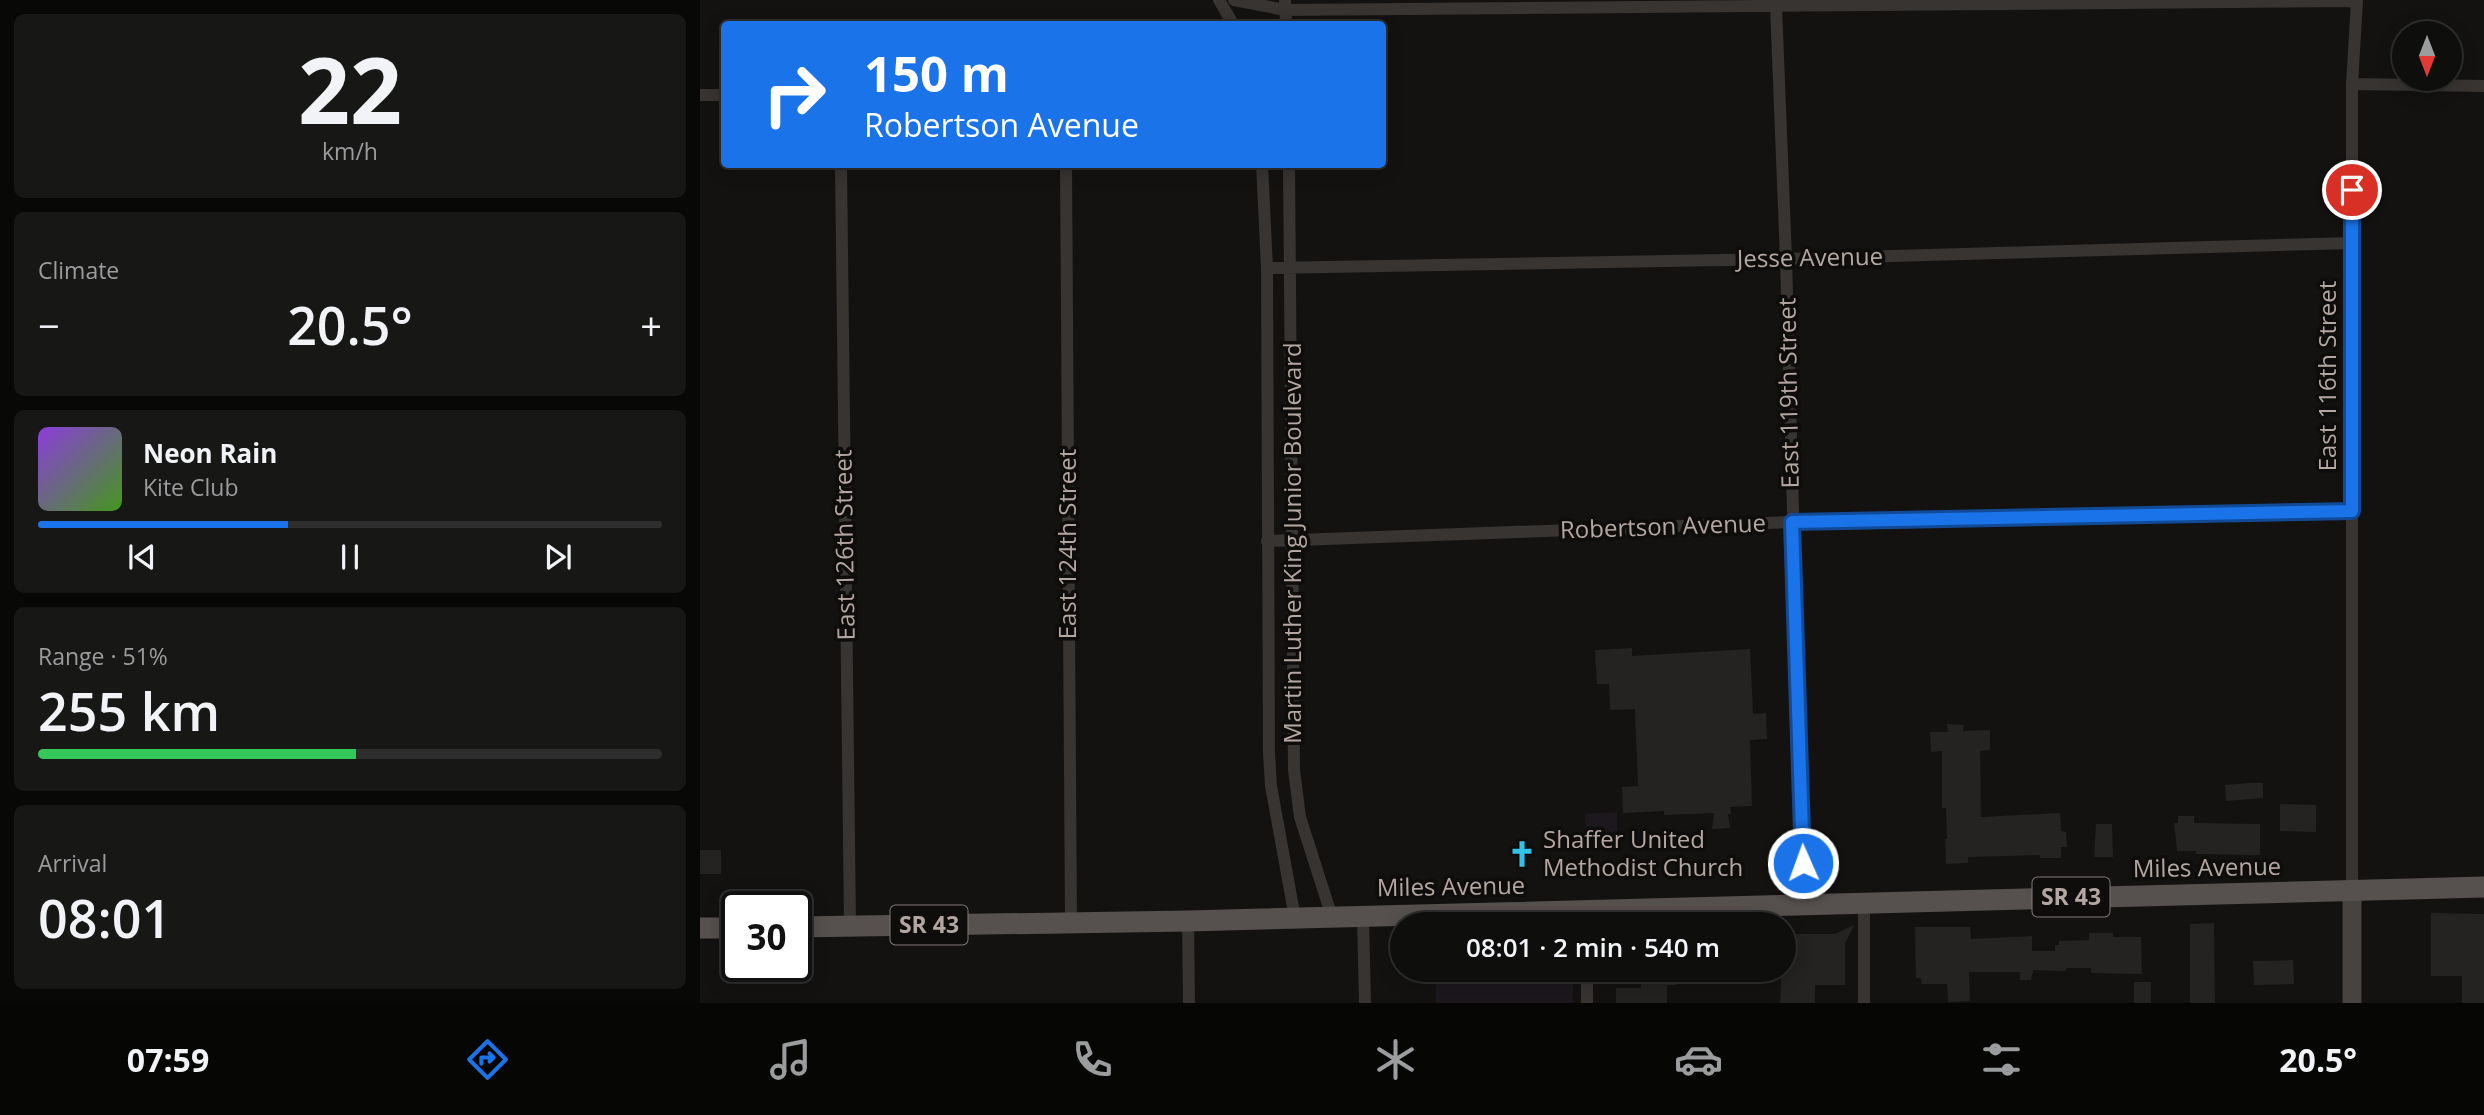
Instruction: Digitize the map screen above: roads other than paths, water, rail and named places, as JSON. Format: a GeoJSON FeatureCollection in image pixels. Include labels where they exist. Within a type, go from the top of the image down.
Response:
{"type":"FeatureCollection","features":[{"type":"Feature","properties":{"kind":"main road","name":"Miles Avenue"},"geometry":{"type":"LineString","coordinates":[[1686,912],[1864,904],[2484,887]]}},
{"type":"Feature","properties":{"kind":"main road","name":"East 116th Street"},"geometry":{"type":"LineString","coordinates":[[2352,892],[2352,1003]]}},
{"type":"Feature","properties":{"kind":"main road","name":"Miles Avenue"},"geometry":{"type":"LineString","coordinates":[[812,927],[1390,916]]}},
{"type":"Feature","properties":{"kind":"main road"},"geometry":{"type":"LineString","coordinates":[[700,929],[721,928]]}},
{"type":"Feature","properties":{"kind":"street"},"geometry":{"type":"LineString","coordinates":[[1219,0],[1231,21]]}},
{"type":"Feature","properties":{"kind":"street"},"geometry":{"type":"LineString","coordinates":[[1234,0],[1285,5],[1776,6],[2357,1]]}},
{"type":"Feature","properties":{"kind":"street","name":"East 116th Street"},"geometry":{"type":"LineString","coordinates":[[2352,892],[2352,84],[2357,1]]}},
{"type":"Feature","properties":{"kind":"street","name":"East 119th Street"},"geometry":{"type":"LineString","coordinates":[[1776,6],[1786,259],[1804,906]]}},
{"type":"Feature","properties":{"kind":"street"},"geometry":{"type":"LineString","coordinates":[[2352,84],[2484,86]]}},
{"type":"Feature","properties":{"kind":"street"},"geometry":{"type":"LineString","coordinates":[[700,95],[721,95]]}},
{"type":"Feature","properties":{"kind":"street","name":"East 126th Street"},"geometry":{"type":"LineString","coordinates":[[841,168],[850,926]]}},
{"type":"Feature","properties":{"kind":"street","name":"East 124th Street"},"geometry":{"type":"LineString","coordinates":[[1066,168],[1071,923]]}},
{"type":"Feature","properties":{"kind":"street","name":"Martin Luther King Junior Boulevard"},"geometry":{"type":"LineString","coordinates":[[1262,168],[1267,268],[1267,541],[1271,786],[1295,918]]}},
{"type":"Feature","properties":{"kind":"street","name":"Martin Luther King Junior Boulevard"},"geometry":{"type":"LineString","coordinates":[[1289,168],[1294,770],[1300,817],[1332,917]]}},
{"type":"Feature","properties":{"kind":"street","name":"Jesse Avenue"},"geometry":{"type":"LineString","coordinates":[[1267,268],[1786,259],[2352,243]]}},
{"type":"Feature","properties":{"kind":"street","name":"Robertson Avenue"},"geometry":{"type":"LineString","coordinates":[[1267,541],[1792,522],[2352,511]]}},
{"type":"Feature","properties":{"kind":"street"},"geometry":{"type":"LineString","coordinates":[[1864,904],[1864,1003]]}},
{"type":"Feature","properties":{"kind":"street"},"geometry":{"type":"LineString","coordinates":[[1363,916],[1365,1003]]}},
{"type":"Feature","properties":{"kind":"street"},"geometry":{"type":"LineString","coordinates":[[1188,921],[1189,1003]]}},
{"type":"Feature","properties":{"kind":"street"},"geometry":{"type":"LineString","coordinates":[[1587,982],[1587,1003]]}},
{"type":"Feature","properties":{"kind":"place","name":"Shaffer United Methodist Church"},"geometry":{"type":"Point","coordinates":[1522,854]}}]}
